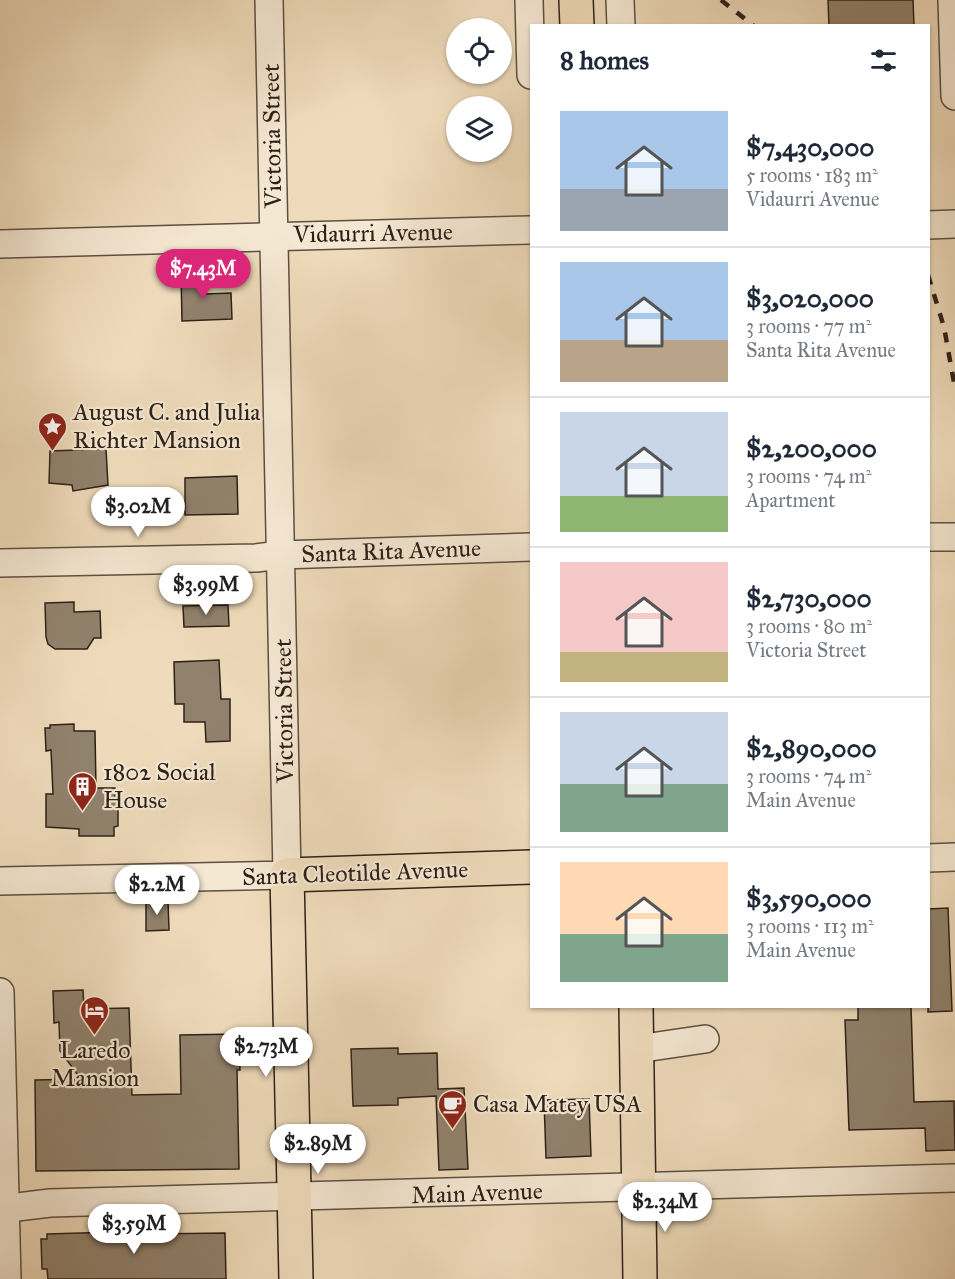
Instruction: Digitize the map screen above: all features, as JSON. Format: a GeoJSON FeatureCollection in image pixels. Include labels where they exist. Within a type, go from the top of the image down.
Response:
{"type":"FeatureCollection","features":[{"type":"Feature","properties":{"kind":"main road"},"geometry":{"type":"LineString","coordinates":[[576,0],[577,24]]}},
{"type":"Feature","properties":{"kind":"main road","name":"Santa Cleotilde Avenue"},"geometry":{"type":"LineString","coordinates":[[287,875],[530,867]]}},
{"type":"Feature","properties":{"kind":"main road","name":"Victoria Street"},"geometry":{"type":"LineString","coordinates":[[287,875],[296,1279]]}},
{"type":"Feature","properties":{"kind":"main road"},"geometry":{"type":"LineString","coordinates":[[636,1008],[640,1279]]}},
{"type":"Feature","properties":{"kind":"street","name":"Victoria Street"},"geometry":{"type":"LineString","coordinates":[[269,0],[287,875]]}},
{"type":"Feature","properties":{"kind":"street"},"geometry":{"type":"LineString","coordinates":[[529,0],[530,29]]}},
{"type":"Feature","properties":{"kind":"street"},"geometry":{"type":"LineString","coordinates":[[620,0],[621,24]]}},
{"type":"Feature","properties":{"kind":"street"},"geometry":{"type":"LineString","coordinates":[[952,0],[955,96]]}},
{"type":"Feature","properties":{"kind":"street"},"geometry":{"type":"LineString","coordinates":[[930,225],[955,224]]}},
{"type":"Feature","properties":{"kind":"street","name":"Vidaurri Avenue"},"geometry":{"type":"LineString","coordinates":[[0,244],[530,230]]}},
{"type":"Feature","properties":{"kind":"street"},"geometry":{"type":"LineString","coordinates":[[930,537],[955,537]]}},
{"type":"Feature","properties":{"kind":"street","name":"Santa Rita Avenue"},"geometry":{"type":"LineString","coordinates":[[0,563],[256,558],[280,555],[530,547]]}},
{"type":"Feature","properties":{"kind":"street"},"geometry":{"type":"LineString","coordinates":[[930,858],[955,857]]}},
{"type":"Feature","properties":{"kind":"street","name":"Santa Cleotilde Avenue"},"geometry":{"type":"LineString","coordinates":[[0,881],[287,875]]}},
{"type":"Feature","properties":{"kind":"street"},"geometry":{"type":"LineString","coordinates":[[0,992],[3,1209],[7,1279]]}},
{"type":"Feature","properties":{"kind":"street"},"geometry":{"type":"LineString","coordinates":[[638,1049],[705,1039]]}},
{"type":"Feature","properties":{"kind":"street","name":"Main Avenue"},"geometry":{"type":"LineString","coordinates":[[3,1209],[50,1203],[955,1178]]}},
{"type":"Feature","properties":{"kind":"building"},"geometry":{"type":"Polygon","coordinates":[[[828,0],[913,0],[914,24],[829,24],[828,0]]]}},
{"type":"Feature","properties":{"kind":"building"},"geometry":{"type":"Polygon","coordinates":[[[203,271],[204,294],[231,293],[232,319],[182,321],[181,273],[203,271]]]}},
{"type":"Feature","properties":{"kind":"building"},"geometry":{"type":"Polygon","coordinates":[[[106,449],[108,485],[73,491],[72,485],[49,483],[50,451],[106,449]]]}},
{"type":"Feature","properties":{"kind":"building"},"geometry":{"type":"Polygon","coordinates":[[[237,476],[238,514],[185,515],[185,478],[237,476]]]}},
{"type":"Feature","properties":{"kind":"building"},"geometry":{"type":"Polygon","coordinates":[[[74,602],[74,612],[100,611],[101,638],[94,638],[87,649],[55,649],[48,644],[46,637],[45,603],[74,602]]]}},
{"type":"Feature","properties":{"kind":"building"},"geometry":{"type":"Polygon","coordinates":[[[228,605],[229,626],[184,627],[183,606],[228,605]]]}},
{"type":"Feature","properties":{"kind":"building"},"geometry":{"type":"Polygon","coordinates":[[[219,660],[221,699],[230,699],[230,741],[206,742],[205,722],[184,722],[184,704],[175,704],[174,662],[219,660]]]}},
{"type":"Feature","properties":{"kind":"building"},"geometry":{"type":"Polygon","coordinates":[[[74,724],[74,731],[95,731],[96,788],[115,788],[115,796],[118,796],[118,826],[114,827],[114,836],[79,836],[79,829],[46,827],[46,794],[53,794],[51,750],[46,751],[45,728],[50,728],[50,725],[74,724]]]}},
{"type":"Feature","properties":{"kind":"building"},"geometry":{"type":"Polygon","coordinates":[[[168,901],[169,930],[146,931],[146,902],[168,901]]]}},
{"type":"Feature","properties":{"kind":"building"},"geometry":{"type":"Polygon","coordinates":[[[948,908],[952,1011],[928,1012],[930,1008],[930,909],[948,908]]]}},
{"type":"Feature","properties":{"kind":"building"},"geometry":{"type":"Polygon","coordinates":[[[83,990],[84,1009],[129,1008],[132,1095],[181,1094],[180,1035],[239,1034],[240,1070],[237,1070],[239,1169],[36,1171],[35,1080],[81,1079],[60,1051],[59,1022],[54,1023],[53,991],[83,990]]]}},
{"type":"Feature","properties":{"kind":"building"},"geometry":{"type":"Polygon","coordinates":[[[858,1008],[911,1008],[914,1102],[954,1101],[955,1150],[926,1151],[925,1128],[849,1130],[845,1020],[858,1020],[858,1008]]]}},
{"type":"Feature","properties":{"kind":"building"},"geometry":{"type":"Polygon","coordinates":[[[398,1048],[398,1054],[437,1053],[438,1089],[464,1088],[468,1169],[439,1170],[436,1096],[398,1098],[398,1105],[353,1106],[351,1049],[398,1048]]]}},
{"type":"Feature","properties":{"kind":"building"},"geometry":{"type":"Polygon","coordinates":[[[589,1099],[591,1156],[546,1158],[544,1100],[589,1099]]]}},
{"type":"Feature","properties":{"kind":"building"},"geometry":{"type":"Polygon","coordinates":[[[150,1226],[150,1234],[225,1233],[226,1279],[48,1279],[47,1269],[42,1269],[41,1239],[47,1239],[47,1234],[115,1232],[115,1227],[150,1226]]]}},
{"type":"Feature","properties":{"kind":"railway"},"geometry":{"type":"LineString","coordinates":[[721,0],[751,24]]}},
{"type":"Feature","properties":{"kind":"railway"},"geometry":{"type":"LineString","coordinates":[[930,282],[944,327],[955,388]]}},
{"type":"Feature","properties":{"kind":"place","name":"August C. and Julia Richter Mansion"},"geometry":{"type":"Point","coordinates":[52,452]}},
{"type":"Feature","properties":{"kind":"place","name":"1802 Social House"},"geometry":{"type":"Point","coordinates":[82,812]}},
{"type":"Feature","properties":{"kind":"place","name":"Laredo Mansion"},"geometry":{"type":"Point","coordinates":[95,1036]}},
{"type":"Feature","properties":{"kind":"place","name":"Casa Matey USA"},"geometry":{"type":"Point","coordinates":[452,1130]}}]}
